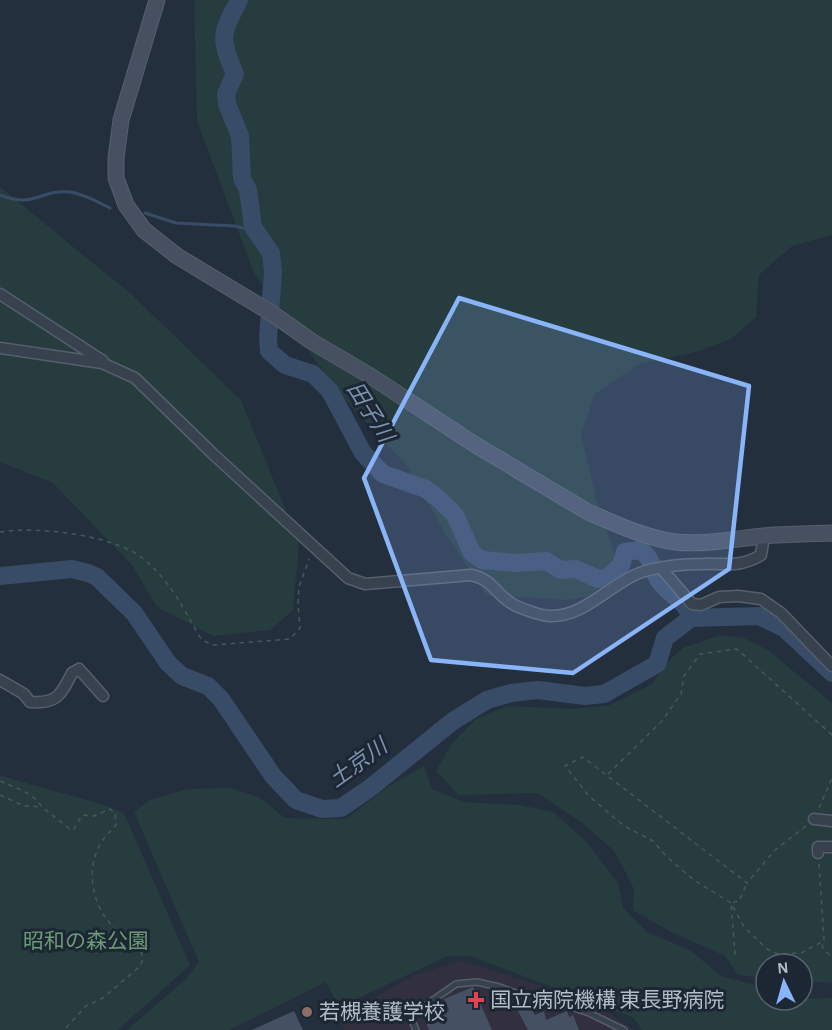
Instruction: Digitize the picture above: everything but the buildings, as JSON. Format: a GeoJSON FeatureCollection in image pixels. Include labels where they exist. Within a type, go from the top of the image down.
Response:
{"type":"FeatureCollection","features":[{"type":"Feature","properties":{"kind":"street"},"geometry":{"type":"LineString","coordinates":[[157,0],[121,120],[116,158],[116,178],[126,205],[144,230],[177,256],[273,314],[311,341],[372,377],[447,427],[588,512],[632,531],[674,542],[706,543],[764,536],[832,533]]}},
{"type":"Feature","properties":{"kind":"street"},"geometry":{"type":"LineString","coordinates":[[0,294],[118,370]]}},
{"type":"Feature","properties":{"kind":"street"},"geometry":{"type":"LineString","coordinates":[[0,348],[102,363],[135,378],[213,454],[348,578],[365,584],[479,576],[512,604],[548,616],[565,615],[614,586],[655,569],[703,564],[734,565],[750,562],[761,555],[764,536]]}},
{"type":"Feature","properties":{"kind":"street"},"geometry":{"type":"LineString","coordinates":[[655,569],[692,604],[701,605],[719,597],[738,596],[761,599],[781,613],[832,666]]}},
{"type":"Feature","properties":{"kind":"street"},"geometry":{"type":"LineString","coordinates":[[0,680],[24,694],[30,702],[41,703],[57,698],[72,673],[79,669],[103,696]]}},
{"type":"Feature","properties":{"kind":"street"},"geometry":{"type":"LineString","coordinates":[[814,819],[832,821]]}},
{"type":"Feature","properties":{"kind":"street"},"geometry":{"type":"LineString","coordinates":[[818,853],[818,847],[832,847]]}},
{"type":"Feature","properties":{"kind":"lane"},"geometry":{"type":"LineString","coordinates":[[416,1030],[410,1016],[456,984],[477,982],[527,997],[550,1000],[590,1013],[624,1030]]}},
{"type":"Feature","properties":{"kind":"path"},"geometry":{"type":"LineString","coordinates":[[0,532],[33,529],[75,534],[104,541],[137,554],[146,560],[175,592],[199,636],[213,645],[290,639],[300,628],[298,604],[300,587],[310,557],[316,547]]}},
{"type":"Feature","properties":{"kind":"path"},"geometry":{"type":"LineString","coordinates":[[607,775],[662,721],[681,694],[684,676],[700,654],[737,649],[832,735]]}},
{"type":"Feature","properties":{"kind":"path"},"geometry":{"type":"LineString","coordinates":[[747,883],[583,757],[565,766],[589,796],[624,826],[653,841],[667,857],[694,880],[731,903],[744,927],[767,949],[778,954],[801,953],[822,942]]}},
{"type":"Feature","properties":{"kind":"path"},"geometry":{"type":"LineString","coordinates":[[731,903],[739,901],[747,883],[775,850],[814,819],[832,778]]}},
{"type":"Feature","properties":{"kind":"path"},"geometry":{"type":"LineString","coordinates":[[0,781],[24,791],[71,830],[74,829],[82,815],[94,816],[110,809],[116,813],[116,825],[100,845],[94,866],[92,876],[95,899],[111,924],[142,953],[142,962],[138,969],[103,998],[86,1006],[64,1030]]}},
{"type":"Feature","properties":{"kind":"path"},"geometry":{"type":"LineString","coordinates":[[0,795],[24,806],[42,807]]}},
{"type":"Feature","properties":{"kind":"path"},"geometry":{"type":"LineString","coordinates":[[818,853],[824,940],[822,942],[824,952],[832,956]]}},
{"type":"Feature","properties":{"kind":"path"},"geometry":{"type":"LineString","coordinates":[[731,903],[735,955]]}},
{"type":"Feature","properties":{"kind":"path"},"geometry":{"type":"LineString","coordinates":[[68,1030],[69,1024]]}},
{"type":"Feature","properties":{"kind":"highlighted area"},"geometry":{"type":"Polygon","coordinates":[[[459,298],[749,386],[729,569],[573,673],[431,660],[364,478],[459,298]]]}},
{"type":"Feature","properties":{"kind":"shaded area","name":"国立病院機構 東長野病院"},"geometry":{"type":"Polygon","coordinates":[[[461,961],[562,992],[600,1007],[634,1030],[345,1030],[338,1018],[415,975],[461,961]]]}},
{"type":"Feature","properties":{"kind":"green space"},"geometry":{"type":"Polygon","coordinates":[[[194,0],[832,0],[832,235],[792,246],[759,275],[756,317],[731,339],[696,352],[639,364],[595,394],[581,434],[597,502],[614,552],[618,591],[567,600],[486,595],[445,533],[407,466],[337,391],[254,273],[197,121],[194,0]]]}},
{"type":"Feature","properties":{"kind":"green space"},"geometry":{"type":"Polygon","coordinates":[[[0,187],[131,294],[241,400],[299,543],[293,610],[270,630],[213,636],[157,607],[132,565],[53,483],[0,462],[0,187]]]}},
{"type":"Feature","properties":{"kind":"green space"},"geometry":{"type":"Polygon","coordinates":[[[720,635],[744,638],[768,650],[832,703],[832,983],[814,982],[814,952],[754,952],[754,977],[738,975],[725,956],[671,932],[633,910],[634,889],[615,852],[585,825],[538,793],[459,795],[436,771],[450,746],[476,719],[507,706],[573,709],[610,705],[652,684],[667,662],[683,648],[720,635]]]}},
{"type":"Feature","properties":{"kind":"green space"},"geometry":{"type":"Polygon","coordinates":[[[424,766],[432,789],[464,802],[520,805],[553,812],[586,841],[618,883],[623,908],[647,932],[690,950],[721,976],[754,985],[754,1012],[814,1012],[814,999],[832,998],[832,1030],[642,1030],[634,1018],[470,956],[448,956],[339,1007],[326,982],[229,1030],[127,1030],[185,980],[199,962],[134,812],[149,800],[188,789],[230,788],[259,797],[285,818],[346,819],[386,788],[424,766]]]}},
{"type":"Feature","properties":{"kind":"green space","name":"昭和の森公園"},"geometry":{"type":"Polygon","coordinates":[[[0,775],[124,813],[190,965],[118,1030],[0,1030],[0,775]]]}},
{"type":"Feature","properties":{"kind":"waterway","name":"田子川"},"geometry":{"type":"LineString","coordinates":[[239,0],[224,36],[226,52],[235,74],[226,94],[227,104],[240,136],[242,178],[248,190],[253,227],[271,253],[273,272],[269,351],[285,365],[313,374],[330,391],[363,453],[383,474],[426,489],[439,499],[455,515],[472,553],[482,560],[517,563],[546,561],[561,570],[576,569],[598,579],[607,578],[621,565],[625,552],[640,550],[648,557],[660,582],[686,607],[691,618]]}},
{"type":"Feature","properties":{"kind":"waterway"},"geometry":{"type":"LineString","coordinates":[[0,195],[21,200],[52,193],[70,192],[86,196],[110,208]]}},
{"type":"Feature","properties":{"kind":"waterway"},"geometry":{"type":"LineString","coordinates":[[145,213],[176,223],[235,226],[255,231]]}},
{"type":"Feature","properties":{"kind":"waterway","name":"土京川"},"geometry":{"type":"LineString","coordinates":[[0,576],[72,569],[97,577],[134,613],[168,663],[182,676],[208,686],[221,699],[273,776],[296,800],[322,809],[341,808],[370,788],[453,721],[487,700],[511,693],[538,690],[585,696],[604,694],[657,664],[665,638],[691,618]]}},
{"type":"Feature","properties":{"kind":"waterway","name":"田子川"},"geometry":{"type":"LineString","coordinates":[[691,618],[759,616],[784,628],[832,673]]}},
{"type":"Feature","properties":{"kind":"place","name":"国立病院機構 東長野病院"},"geometry":{"type":"Point","coordinates":[476,1000]}},
{"type":"Feature","properties":{"kind":"place","name":"若槻養護学校"},"geometry":{"type":"Point","coordinates":[307,1012]}}]}
